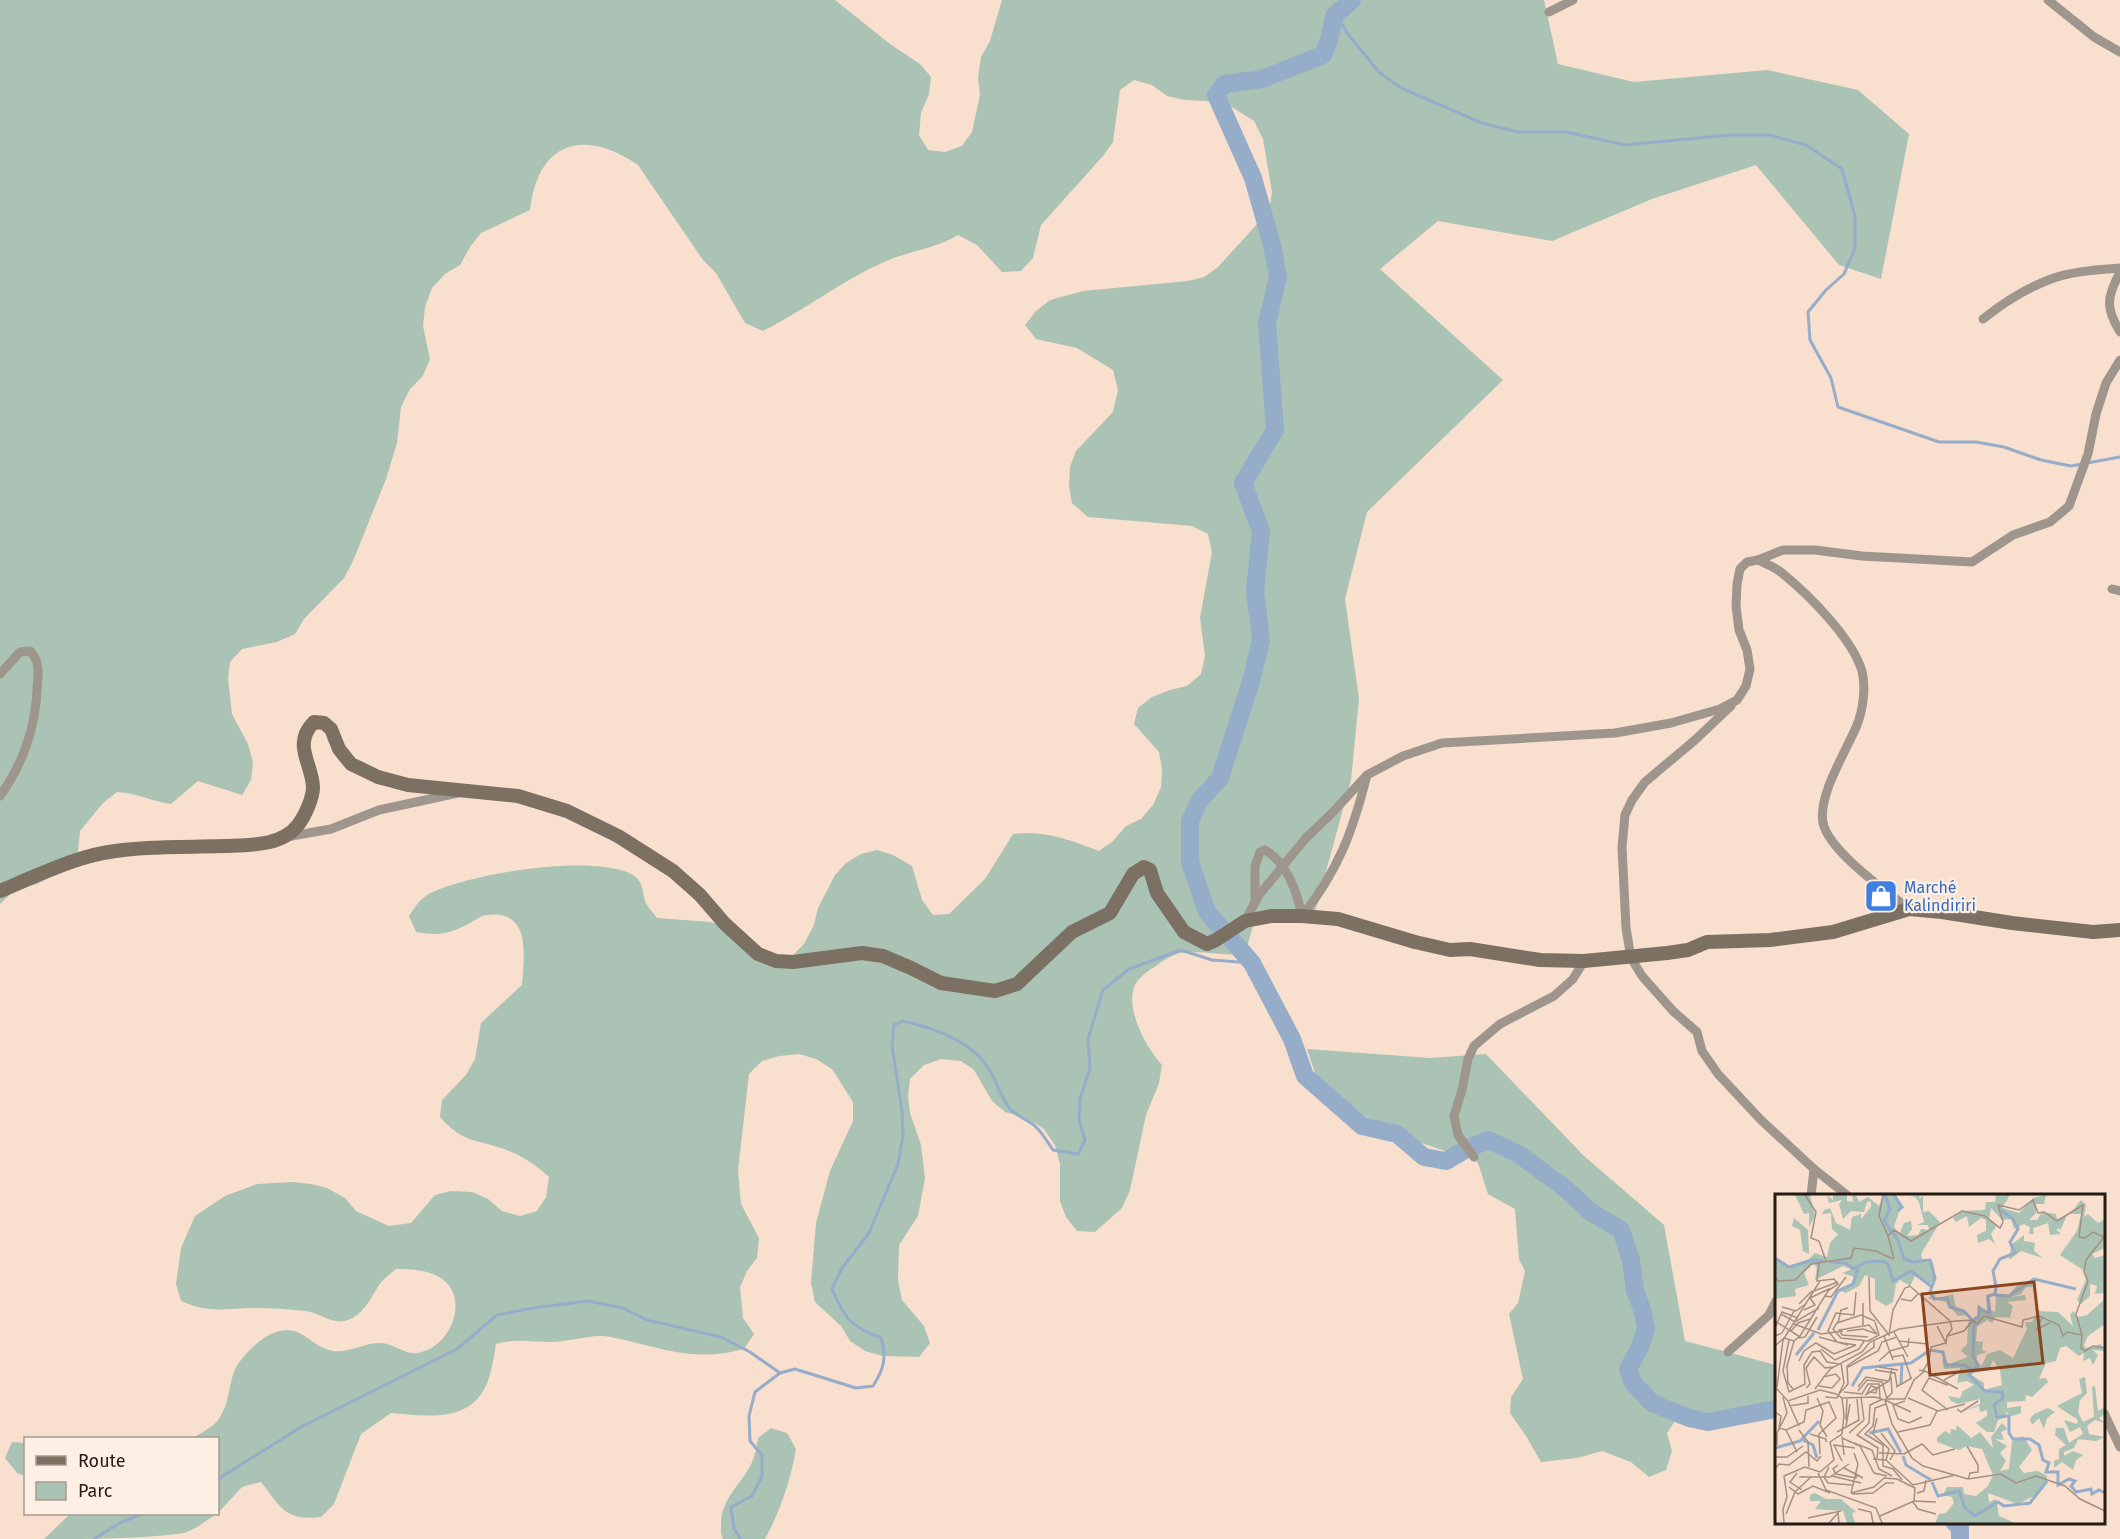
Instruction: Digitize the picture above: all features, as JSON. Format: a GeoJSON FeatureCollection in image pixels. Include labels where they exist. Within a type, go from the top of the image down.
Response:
{"type":"FeatureCollection","features":[{"type":"Feature","properties":{"kind":"street"},"geometry":{"type":"LineString","coordinates":[[1549,12],[1573,0]]}},
{"type":"Feature","properties":{"kind":"street"},"geometry":{"type":"LineString","coordinates":[[2048,0],[2094,37],[2120,52]]}},
{"type":"Feature","properties":{"kind":"street"},"geometry":{"type":"LineString","coordinates":[[1983,318],[2002,304],[2051,279],[2082,272],[2120,270],[2112,287],[2108,306],[2120,332]]}},
{"type":"Feature","properties":{"kind":"street"},"geometry":{"type":"LineString","coordinates":[[1845,1194],[1814,1169],[1761,1120],[1718,1074],[1702,1051],[1697,1032],[1673,1011],[1642,976],[1631,958],[1626,928],[1622,847],[1625,815],[1645,782],[1713,725],[1737,700],[1746,686],[1750,669],[1747,650],[1739,630],[1736,606],[1740,569],[1747,562],[1783,550],[1815,550],[1862,556],[1972,562],[2013,535],[2050,522],[2069,506],[2082,474],[2106,383],[2120,360]]}},
{"type":"Feature","properties":{"kind":"street"},"geometry":{"type":"LineString","coordinates":[[1758,560],[1780,571],[1832,622],[1854,653],[1862,672],[1863,696],[1858,723],[1830,785],[1823,808],[1823,824],[1832,843],[1866,875],[1909,909]]}},
{"type":"Feature","properties":{"kind":"street"},"geometry":{"type":"LineString","coordinates":[[0,674],[20,652],[30,651],[36,657],[38,666],[36,714],[27,748],[0,796]]}},
{"type":"Feature","properties":{"kind":"street"},"geometry":{"type":"LineString","coordinates":[[1245,921],[1255,902],[1306,838],[1367,775],[1403,756],[1442,743],[1615,733],[1671,723],[1720,710],[1737,700]]}},
{"type":"Feature","properties":{"kind":"street"},"geometry":{"type":"LineString","coordinates":[[284,837],[298,825],[308,807],[313,787],[304,745],[307,729],[314,722],[324,723],[331,729],[339,749],[351,764],[378,777],[408,785],[518,796],[567,811],[618,836],[673,871],[758,954],[776,961],[793,962],[862,953],[883,956],[941,983],[995,991],[1017,984],[1072,932],[1110,913],[1133,874],[1144,867],[1150,870],[1157,893],[1184,932],[1207,944],[1245,921],[1271,916],[1338,919],[1450,950],[1470,949],[1539,960],[1584,961],[1631,958],[1688,950],[1707,942],[1770,940],[1833,932],[1909,909],[2093,932],[2120,930]]}},
{"type":"Feature","properties":{"kind":"street"},"geometry":{"type":"LineString","coordinates":[[1302,916],[1331,875],[1349,838],[1367,775]]}},
{"type":"Feature","properties":{"kind":"street"},"geometry":{"type":"LineString","coordinates":[[0,891],[102,853],[256,845],[284,837],[331,829],[379,810],[466,790]]}},
{"type":"Feature","properties":{"kind":"street"},"geometry":{"type":"LineString","coordinates":[[1255,902],[1255,866],[1260,852],[1265,850],[1276,857],[1283,867],[1298,898],[1302,916]]}},
{"type":"Feature","properties":{"kind":"street"},"geometry":{"type":"LineString","coordinates":[[1473,1156],[1458,1135],[1454,1116],[1468,1059],[1474,1046],[1500,1024],[1554,996],[1573,978],[1584,961]]}},
{"type":"Feature","properties":{"kind":"street"},"geometry":{"type":"LineString","coordinates":[[1811,1194],[1814,1169]]}},
{"type":"Feature","properties":{"kind":"street"},"geometry":{"type":"LineString","coordinates":[[1728,1352],[1769,1314],[1775,1303]]}},
{"type":"Feature","properties":{"kind":"street"},"geometry":{"type":"LineString","coordinates":[[2105,1417],[2120,1447]]}},
{"type":"Feature","properties":{"kind":"green space"},"geometry":{"type":"Polygon","coordinates":[[[0,0],[835,0],[890,44],[920,64],[931,77],[929,94],[921,113],[919,135],[928,150],[945,152],[962,146],[972,132],[980,95],[978,77],[981,57],[990,41],[1002,0],[1544,0],[1558,64],[1634,82],[1767,70],[1858,90],[1909,134],[1881,279],[1839,265],[1756,165],[1652,199],[1552,241],[1438,221],[1380,269],[1503,380],[1367,512],[1345,599],[1359,699],[1351,780],[1313,919],[1287,917],[1253,926],[1245,954],[1180,953],[1164,960],[1139,979],[1132,994],[1132,1005],[1144,1039],[1162,1065],[1159,1083],[1146,1115],[1130,1190],[1122,1208],[1095,1232],[1077,1231],[1066,1217],[1060,1201],[1060,1164],[1055,1145],[1043,1128],[1026,1118],[1005,1112],[992,1101],[974,1070],[961,1061],[941,1059],[924,1065],[910,1079],[908,1096],[910,1113],[921,1145],[925,1178],[918,1216],[899,1245],[898,1280],[902,1300],[924,1326],[930,1343],[919,1357],[883,1356],[865,1351],[850,1341],[841,1326],[815,1302],[811,1283],[816,1223],[830,1171],[853,1121],[853,1102],[832,1069],[816,1059],[799,1054],[762,1061],[749,1074],[738,1170],[741,1204],[759,1238],[757,1258],[747,1271],[740,1287],[743,1318],[754,1334],[744,1349],[725,1353],[692,1354],[604,1336],[558,1342],[517,1341],[496,1344],[488,1381],[471,1405],[460,1411],[433,1416],[391,1413],[361,1434],[334,1504],[321,1517],[291,1515],[279,1506],[261,1482],[242,1487],[219,1512],[219,1437],[195,1437],[210,1427],[222,1415],[236,1367],[255,1345],[271,1334],[291,1330],[333,1351],[382,1343],[417,1353],[436,1345],[450,1328],[456,1307],[450,1287],[433,1274],[418,1270],[396,1269],[381,1283],[356,1316],[345,1321],[335,1321],[305,1311],[199,1307],[181,1301],[176,1284],[181,1248],[195,1216],[225,1196],[257,1184],[292,1182],[327,1188],[345,1198],[356,1211],[389,1226],[411,1223],[435,1195],[451,1191],[472,1192],[488,1199],[502,1211],[520,1216],[537,1211],[546,1197],[549,1177],[538,1168],[508,1150],[461,1135],[440,1117],[442,1100],[466,1075],[475,1059],[481,1023],[522,985],[524,949],[522,937],[512,919],[502,915],[487,915],[450,932],[432,934],[416,932],[409,916],[426,895],[477,878],[532,868],[586,866],[610,868],[629,873],[638,879],[642,886],[644,899],[657,918],[710,922],[726,926],[771,956],[792,956],[804,944],[814,925],[818,908],[835,875],[846,863],[861,854],[877,850],[893,855],[912,866],[922,900],[933,915],[949,914],[985,879],[1013,834],[1046,835],[1099,851],[1113,841],[1126,826],[1141,819],[1153,805],[1161,787],[1162,769],[1159,752],[1134,724],[1138,708],[1152,697],[1187,686],[1201,674],[1205,656],[1200,618],[1212,552],[1208,534],[1192,526],[1088,517],[1072,503],[1069,486],[1070,467],[1076,451],[1113,412],[1118,390],[1113,370],[1077,348],[1036,339],[1025,325],[1036,311],[1050,300],[1083,291],[1188,281],[1204,277],[1218,267],[1269,211],[1272,192],[1263,139],[1254,121],[1224,102],[1185,100],[1167,96],[1152,85],[1134,80],[1120,90],[1113,142],[1041,225],[1033,258],[1021,271],[1002,272],[977,245],[958,235],[940,244],[893,258],[868,270],[763,331],[745,323],[716,273],[703,260],[638,165],[618,153],[582,145],[567,148],[553,156],[543,169],[535,187],[530,210],[481,233],[460,265],[445,274],[432,288],[425,307],[423,326],[430,359],[423,376],[410,389],[401,407],[397,443],[386,479],[344,578],[304,619],[295,634],[277,642],[242,649],[230,662],[228,679],[232,714],[248,744],[253,762],[251,780],[242,795],[198,781],[171,804],[117,792],[103,803],[80,831],[78,851],[69,867],[37,884],[15,890],[0,904],[0,0]]]}},
{"type":"Feature","properties":{"kind":"green space"},"geometry":{"type":"Polygon","coordinates":[[[1307,1049],[1430,1058],[1486,1054],[1583,1155],[1664,1225],[1685,1341],[1775,1365],[1775,1414],[1720,1427],[1675,1421],[1667,1433],[1672,1451],[1666,1470],[1649,1477],[1631,1462],[1602,1451],[1577,1458],[1541,1462],[1510,1413],[1511,1397],[1523,1379],[1509,1314],[1518,1303],[1525,1271],[1519,1259],[1515,1209],[1488,1194],[1471,1150],[1445,1151],[1407,1138],[1347,1107],[1318,1082],[1307,1049]]]}},
{"type":"Feature","properties":{"kind":"green space"},"geometry":{"type":"Polygon","coordinates":[[[771,1428],[787,1433],[796,1449],[788,1484],[776,1517],[765,1539],[723,1539],[721,1525],[725,1505],[750,1466],[758,1438],[771,1428]]]}},
{"type":"Feature","properties":{"kind":"green space"},"geometry":{"type":"Polygon","coordinates":[[[12,1442],[24,1443],[24,1476],[17,1473],[5,1458],[12,1442]]]}},
{"type":"Feature","properties":{"kind":"green space"},"geometry":{"type":"Polygon","coordinates":[[[215,1515],[184,1533],[132,1538],[44,1539],[68,1516],[215,1515]]]}},
{"type":"Feature","properties":{"kind":"waterway"},"geometry":{"type":"LineString","coordinates":[[1352,0],[1334,16],[1323,55],[1262,79],[1224,84],[1216,95],[1253,178],[1272,245],[1278,277],[1267,323],[1275,430],[1243,483],[1261,531],[1255,591],[1261,640],[1252,678],[1220,778],[1200,800],[1190,821],[1190,862],[1207,912],[1252,963],[1292,1039],[1305,1076],[1362,1126],[1397,1134],[1424,1157],[1446,1161],[1468,1148],[1489,1140],[1520,1155],[1566,1189],[1589,1211],[1621,1230],[1631,1260],[1635,1291],[1646,1328],[1640,1347],[1628,1369],[1633,1383],[1652,1403],[1689,1418],[1708,1422],[1775,1409]]}},
{"type":"Feature","properties":{"kind":"waterway"},"geometry":{"type":"LineString","coordinates":[[1341,8],[1341,22],[1347,33],[1379,72],[1401,88],[1482,123],[1518,132],[1566,132],[1625,145],[1729,135],[1769,135],[1806,145],[1842,169],[1855,216],[1855,248],[1844,274],[1826,290],[1808,312],[1810,340],[1831,378],[1838,407],[1939,442],[1976,442],[2004,447],[2041,460],[2071,466],[2120,457]]}},
{"type":"Feature","properties":{"kind":"waterway"},"geometry":{"type":"LineString","coordinates":[[741,1539],[734,1529],[731,1507],[752,1496],[762,1476],[762,1455],[750,1441],[749,1416],[755,1392],[780,1373],[795,1369],[856,1388],[873,1386],[882,1368],[884,1351],[881,1338],[855,1325],[845,1315],[832,1289],[842,1268],[869,1233],[898,1164],[903,1135],[902,1111],[892,1046],[894,1025],[903,1021],[915,1024],[962,1043],[982,1059],[1011,1110],[1034,1125],[1053,1150],[1078,1154],[1085,1140],[1079,1120],[1080,1099],[1090,1068],[1088,1039],[1103,990],[1129,969],[1181,950],[1212,960],[1252,963]]}},
{"type":"Feature","properties":{"kind":"waterway"},"geometry":{"type":"LineString","coordinates":[[219,1478],[301,1427],[457,1349],[497,1315],[533,1308],[588,1301],[623,1308],[647,1320],[721,1337],[750,1352],[780,1373]]}},
{"type":"Feature","properties":{"kind":"waterway"},"geometry":{"type":"LineString","coordinates":[[94,1539],[139,1515]]}},
{"type":"Feature","properties":{"kind":"waterway"},"geometry":{"type":"LineString","coordinates":[[1956,1524],[1960,1528],[1960,1539]]}},
{"type":"Feature","properties":{"kind":"place","name":"Marché Kalindiriri"},"geometry":{"type":"Point","coordinates":[1881,896]}}]}
